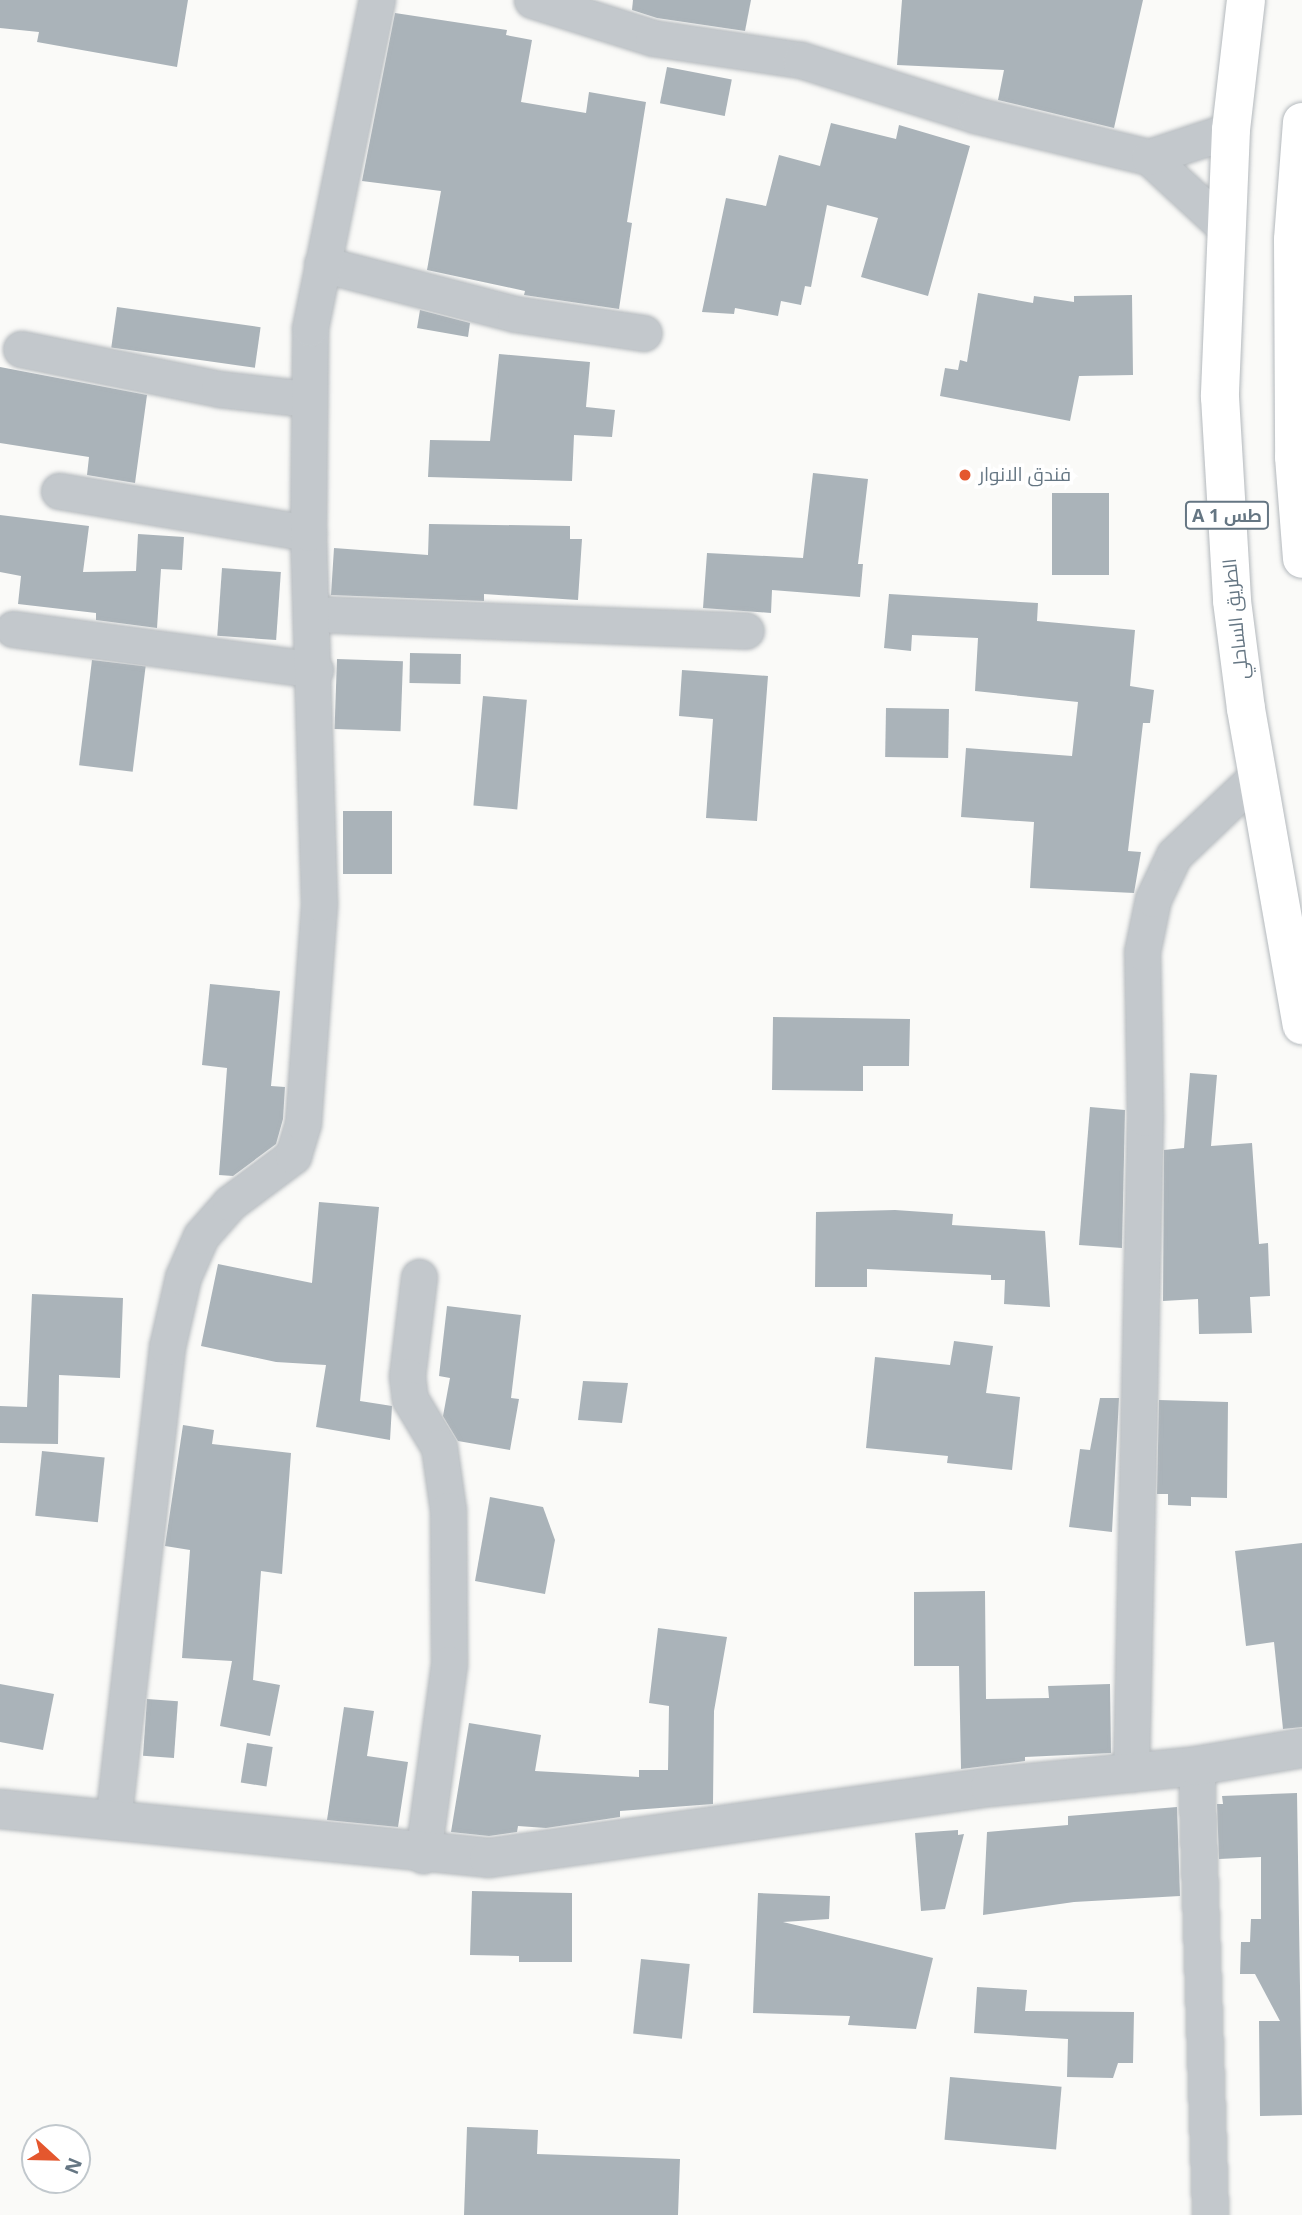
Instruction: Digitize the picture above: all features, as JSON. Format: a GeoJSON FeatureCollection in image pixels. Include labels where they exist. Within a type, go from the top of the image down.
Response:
{"type":"FeatureCollection","features":[{"type":"Feature","properties":{"kind":"highway","name":"الطريق الساحلي"},"geometry":{"type":"LineString","coordinates":[[1247,0],[1231,130],[1220,397],[1232,601],[1256,777],[1302,1025]]}},
{"type":"Feature","properties":{"kind":"highway","name":"A 1 طس"},"geometry":{"type":"LineString","coordinates":[[1302,122],[1293,240],[1294,457],[1302,559]]}},
{"type":"Feature","properties":{"kind":"street"},"geometry":{"type":"LineString","coordinates":[[113,1821],[167,1347],[183,1278],[201,1236],[230,1203],[293,1156],[303,1122],[319,903],[315,670],[308,533],[307,398],[310,328],[377,0]]}},
{"type":"Feature","properties":{"kind":"street"},"geometry":{"type":"LineString","coordinates":[[532,0],[653,38],[801,60],[975,115],[1149,157],[1227,229]]}},
{"type":"Feature","properties":{"kind":"street"},"geometry":{"type":"LineString","coordinates":[[1149,157],[1231,130]]}},
{"type":"Feature","properties":{"kind":"street"},"geometry":{"type":"LineString","coordinates":[[322,264],[515,314],[644,333]]}},
{"type":"Feature","properties":{"kind":"street"},"geometry":{"type":"LineString","coordinates":[[21,349],[219,390],[307,398]]}},
{"type":"Feature","properties":{"kind":"street"},"geometry":{"type":"LineString","coordinates":[[59,491],[308,533]]}},
{"type":"Feature","properties":{"kind":"street"},"geometry":{"type":"LineString","coordinates":[[312,614],[746,631]]}},
{"type":"Feature","properties":{"kind":"street"},"geometry":{"type":"LineString","coordinates":[[13,629],[315,670]]}},
{"type":"Feature","properties":{"kind":"street"},"geometry":{"type":"LineString","coordinates":[[1131,1773],[1145,1118],[1142,952],[1153,899],[1174,855],[1256,777]]}},
{"type":"Feature","properties":{"kind":"street"},"geometry":{"type":"LineString","coordinates":[[419,1277],[407,1376],[410,1399],[439,1447],[448,1524],[449,1664],[423,1855]]}},
{"type":"Feature","properties":{"kind":"street"},"geometry":{"type":"LineString","coordinates":[[0,1809],[423,1855],[489,1858],[990,1787],[1196,1766],[1302,1748]]}},
{"type":"Feature","properties":{"kind":"street"},"geometry":{"type":"LineString","coordinates":[[1196,1766],[1210,2215]]}},
{"type":"Feature","properties":{"kind":"building"},"geometry":{"type":"Polygon","coordinates":[[[0,0],[188,0],[177,67],[37,42],[39,32],[0,28],[0,0]]]}},
{"type":"Feature","properties":{"kind":"building"},"geometry":{"type":"Polygon","coordinates":[[[633,0],[751,0],[745,31],[657,18],[632,10],[633,0]]]}},
{"type":"Feature","properties":{"kind":"building"},"geometry":{"type":"Polygon","coordinates":[[[902,0],[1143,0],[1114,128],[998,100],[1004,70],[897,65],[902,0]]]}},
{"type":"Feature","properties":{"kind":"building"},"geometry":{"type":"Polygon","coordinates":[[[395,13],[507,30],[506,35],[532,40],[521,102],[586,113],[589,92],[646,102],[627,222],[632,223],[619,309],[524,295],[525,291],[427,270],[441,191],[362,181],[395,13]]]}},
{"type":"Feature","properties":{"kind":"building"},"geometry":{"type":"Polygon","coordinates":[[[667,67],[732,80],[725,116],[660,103],[667,67]]]}},
{"type":"Feature","properties":{"kind":"building"},"geometry":{"type":"Polygon","coordinates":[[[831,123],[896,139],[899,125],[970,146],[928,296],[861,277],[878,218],[827,205],[811,287],[805,286],[801,305],[781,301],[778,316],[735,308],[734,314],[702,312],[726,198],[766,206],[779,155],[820,166],[831,123]]]}},
{"type":"Feature","properties":{"kind":"building"},"geometry":{"type":"Polygon","coordinates":[[[978,293],[1033,303],[1034,296],[1074,302],[1074,296],[1132,295],[1133,375],[1079,376],[1070,421],[940,396],[945,368],[958,370],[960,360],[967,362],[978,293]]]}},
{"type":"Feature","properties":{"kind":"building"},"geometry":{"type":"Polygon","coordinates":[[[117,307],[261,327],[255,368],[111,348],[117,307]]]}},
{"type":"Feature","properties":{"kind":"building"},"geometry":{"type":"Polygon","coordinates":[[[420,310],[470,323],[468,337],[417,328],[420,310]]]}},
{"type":"Feature","properties":{"kind":"building"},"geometry":{"type":"Polygon","coordinates":[[[499,354],[590,362],[586,407],[615,410],[612,437],[574,435],[572,481],[428,477],[430,440],[490,441],[499,354]]]}},
{"type":"Feature","properties":{"kind":"building"},"geometry":{"type":"Polygon","coordinates":[[[0,367],[147,395],[135,483],[87,475],[89,457],[0,443],[0,367]]]}},
{"type":"Feature","properties":{"kind":"building"},"geometry":{"type":"Polygon","coordinates":[[[813,473],[868,479],[858,564],[863,564],[860,597],[772,590],[771,613],[703,608],[707,553],[803,558],[813,473]]]}},
{"type":"Feature","properties":{"kind":"building"},"geometry":{"type":"Polygon","coordinates":[[[1052,493],[1109,493],[1109,575],[1052,575],[1052,493]]]}},
{"type":"Feature","properties":{"kind":"building"},"geometry":{"type":"Polygon","coordinates":[[[0,515],[89,526],[83,572],[136,571],[138,534],[184,537],[182,570],[161,569],[157,628],[96,620],[96,613],[18,604],[21,576],[0,572],[0,515]]]}},
{"type":"Feature","properties":{"kind":"building"},"geometry":{"type":"Polygon","coordinates":[[[429,524],[570,526],[570,539],[582,539],[578,600],[484,594],[484,601],[331,595],[334,548],[428,555],[429,524]]]}},
{"type":"Feature","properties":{"kind":"building"},"geometry":{"type":"Polygon","coordinates":[[[222,568],[281,572],[276,640],[217,636],[222,568]]]}},
{"type":"Feature","properties":{"kind":"building"},"geometry":{"type":"Polygon","coordinates":[[[889,594],[1038,603],[1037,621],[1135,630],[1130,686],[1154,690],[1150,723],[1143,723],[1128,851],[1141,852],[1134,893],[1030,888],[1034,822],[961,817],[966,748],[1072,756],[1078,702],[975,691],[978,638],[912,635],[911,651],[884,648],[889,594]]]}},
{"type":"Feature","properties":{"kind":"building"},"geometry":{"type":"Polygon","coordinates":[[[410,653],[461,654],[460,684],[409,683],[410,653]]]}},
{"type":"Feature","properties":{"kind":"building"},"geometry":{"type":"Polygon","coordinates":[[[337,659],[403,661],[401,731],[335,729],[337,659]]]}},
{"type":"Feature","properties":{"kind":"building"},"geometry":{"type":"Polygon","coordinates":[[[92,660],[146,667],[133,772],[79,765],[92,660]]]}},
{"type":"Feature","properties":{"kind":"building"},"geometry":{"type":"Polygon","coordinates":[[[682,670],[768,676],[757,821],[706,818],[713,719],[679,716],[682,670]]]}},
{"type":"Feature","properties":{"kind":"building"},"geometry":{"type":"Polygon","coordinates":[[[483,696],[527,700],[517,809],[473,806],[483,696]]]}},
{"type":"Feature","properties":{"kind":"building"},"geometry":{"type":"Polygon","coordinates":[[[886,708],[949,709],[948,758],[885,757],[886,708]]]}},
{"type":"Feature","properties":{"kind":"building"},"geometry":{"type":"Polygon","coordinates":[[[343,811],[392,811],[392,874],[343,874],[343,811]]]}},
{"type":"Feature","properties":{"kind":"building"},"geometry":{"type":"Polygon","coordinates":[[[210,984],[280,991],[271,1086],[285,1087],[283,1119],[276,1144],[233,1176],[219,1175],[227,1068],[202,1065],[210,984]]]}},
{"type":"Feature","properties":{"kind":"building"},"geometry":{"type":"Polygon","coordinates":[[[773,1017],[910,1019],[909,1066],[863,1066],[863,1091],[772,1090],[773,1017]]]}},
{"type":"Feature","properties":{"kind":"building"},"geometry":{"type":"Polygon","coordinates":[[[1190,1073],[1217,1075],[1211,1146],[1252,1143],[1259,1244],[1268,1243],[1270,1296],[1250,1297],[1252,1333],[1199,1334],[1198,1299],[1163,1301],[1164,1150],[1184,1148],[1190,1073]]]}},
{"type":"Feature","properties":{"kind":"building"},"geometry":{"type":"Polygon","coordinates":[[[1090,1107],[1125,1110],[1122,1248],[1079,1245],[1090,1107]]]}},
{"type":"Feature","properties":{"kind":"building"},"geometry":{"type":"Polygon","coordinates":[[[319,1202],[379,1207],[360,1401],[392,1406],[390,1440],[316,1427],[326,1365],[276,1362],[201,1346],[218,1264],[312,1283],[319,1202]]]}},
{"type":"Feature","properties":{"kind":"building"},"geometry":{"type":"Polygon","coordinates":[[[895,1210],[953,1214],[952,1225],[1045,1231],[1050,1307],[1004,1304],[1005,1280],[991,1280],[991,1275],[867,1269],[867,1287],[815,1287],[816,1212],[895,1210]]]}},
{"type":"Feature","properties":{"kind":"building"},"geometry":{"type":"Polygon","coordinates":[[[32,1294],[123,1298],[120,1378],[59,1375],[58,1444],[0,1443],[0,1406],[27,1407],[32,1294]]]}},
{"type":"Feature","properties":{"kind":"building"},"geometry":{"type":"Polygon","coordinates":[[[447,1306],[521,1315],[511,1398],[519,1399],[510,1450],[458,1441],[443,1416],[450,1378],[439,1376],[447,1306]]]}},
{"type":"Feature","properties":{"kind":"building"},"geometry":{"type":"Polygon","coordinates":[[[954,1341],[993,1346],[986,1393],[1020,1397],[1012,1470],[947,1463],[948,1456],[866,1448],[875,1357],[950,1365],[954,1341]]]}},
{"type":"Feature","properties":{"kind":"building"},"geometry":{"type":"Polygon","coordinates":[[[583,1381],[628,1383],[622,1423],[578,1420],[583,1381]]]}},
{"type":"Feature","properties":{"kind":"building"},"geometry":{"type":"Polygon","coordinates":[[[1100,1398],[1119,1398],[1112,1532],[1069,1527],[1080,1449],[1090,1450],[1100,1398]]]}},
{"type":"Feature","properties":{"kind":"building"},"geometry":{"type":"Polygon","coordinates":[[[1159,1400],[1228,1402],[1227,1498],[1191,1497],[1191,1506],[1168,1505],[1168,1494],[1157,1494],[1159,1400]]]}},
{"type":"Feature","properties":{"kind":"building"},"geometry":{"type":"Polygon","coordinates":[[[183,1425],[214,1430],[212,1444],[291,1453],[282,1574],[261,1571],[253,1680],[280,1685],[270,1736],[220,1726],[232,1661],[182,1658],[190,1550],[165,1546],[183,1425]]]}},
{"type":"Feature","properties":{"kind":"building"},"geometry":{"type":"Polygon","coordinates":[[[42,1451],[105,1458],[98,1522],[35,1516],[42,1451]]]}},
{"type":"Feature","properties":{"kind":"building"},"geometry":{"type":"Polygon","coordinates":[[[490,1497],[543,1507],[555,1540],[545,1594],[475,1581],[490,1497]]]}},
{"type":"Feature","properties":{"kind":"building"},"geometry":{"type":"Polygon","coordinates":[[[1302,1543],[1302,1727],[1283,1729],[1274,1642],[1246,1646],[1235,1551],[1302,1543]]]}},
{"type":"Feature","properties":{"kind":"building"},"geometry":{"type":"Polygon","coordinates":[[[985,1591],[986,1699],[1049,1698],[1048,1686],[1110,1684],[1111,1753],[1025,1757],[1025,1761],[961,1769],[959,1666],[914,1666],[914,1592],[985,1591]]]}},
{"type":"Feature","properties":{"kind":"building"},"geometry":{"type":"Polygon","coordinates":[[[658,1628],[727,1637],[714,1711],[713,1804],[620,1811],[620,1817],[546,1828],[518,1826],[517,1832],[489,1836],[451,1832],[469,1723],[541,1735],[535,1771],[639,1777],[639,1770],[668,1770],[669,1706],[649,1703],[658,1628]]]}},
{"type":"Feature","properties":{"kind":"building"},"geometry":{"type":"Polygon","coordinates":[[[0,1684],[54,1694],[43,1750],[0,1742],[0,1684]]]}},
{"type":"Feature","properties":{"kind":"building"},"geometry":{"type":"Polygon","coordinates":[[[147,1699],[178,1701],[174,1758],[143,1756],[147,1699]]]}},
{"type":"Feature","properties":{"kind":"building"},"geometry":{"type":"Polygon","coordinates":[[[344,1707],[374,1711],[367,1756],[408,1762],[398,1827],[327,1820],[344,1707]]]}},
{"type":"Feature","properties":{"kind":"building"},"geometry":{"type":"Polygon","coordinates":[[[247,1743],[273,1747],[266,1787],[241,1783],[247,1743]]]}},
{"type":"Feature","properties":{"kind":"building"},"geometry":{"type":"Polygon","coordinates":[[[1297,1793],[1302,2115],[1260,2116],[1259,2021],[1280,2021],[1255,1974],[1240,1974],[1241,1942],[1250,1942],[1251,1919],[1261,1919],[1261,1857],[1219,1859],[1217,1804],[1223,1804],[1222,1796],[1297,1793]]]}},
{"type":"Feature","properties":{"kind":"building"},"geometry":{"type":"Polygon","coordinates":[[[1177,1807],[1180,1896],[1074,1902],[983,1915],[987,1832],[1068,1825],[1068,1816],[1177,1807]]]}},
{"type":"Feature","properties":{"kind":"building"},"geometry":{"type":"Polygon","coordinates":[[[958,1830],[958,1835],[964,1834],[945,1909],[921,1911],[915,1833],[958,1830]]]}},
{"type":"Feature","properties":{"kind":"building"},"geometry":{"type":"Polygon","coordinates":[[[472,1891],[572,1893],[572,1962],[519,1962],[519,1956],[470,1955],[472,1891]]]}},
{"type":"Feature","properties":{"kind":"building"},"geometry":{"type":"Polygon","coordinates":[[[758,1893],[830,1896],[829,1919],[783,1922],[933,1958],[916,2029],[848,2025],[850,2016],[753,2013],[758,1893]]]}},
{"type":"Feature","properties":{"kind":"building"},"geometry":{"type":"Polygon","coordinates":[[[641,1959],[690,1964],[682,2039],[633,2034],[641,1959]]]}},
{"type":"Feature","properties":{"kind":"building"},"geometry":{"type":"Polygon","coordinates":[[[977,1987],[1027,1990],[1025,2011],[1134,2012],[1133,2063],[1118,2063],[1113,2078],[1067,2077],[1068,2039],[974,2033],[977,1987]]]}},
{"type":"Feature","properties":{"kind":"building"},"geometry":{"type":"Polygon","coordinates":[[[950,2077],[1062,2087],[1056,2150],[945,2140],[950,2077]]]}},
{"type":"Feature","properties":{"kind":"building"},"geometry":{"type":"Polygon","coordinates":[[[467,2127],[538,2130],[537,2154],[680,2159],[678,2215],[464,2215],[467,2127]]]}},
{"type":"Feature","properties":{"kind":"place","name":"فندق الانوار"},"geometry":{"type":"Point","coordinates":[965,475]}}]}
